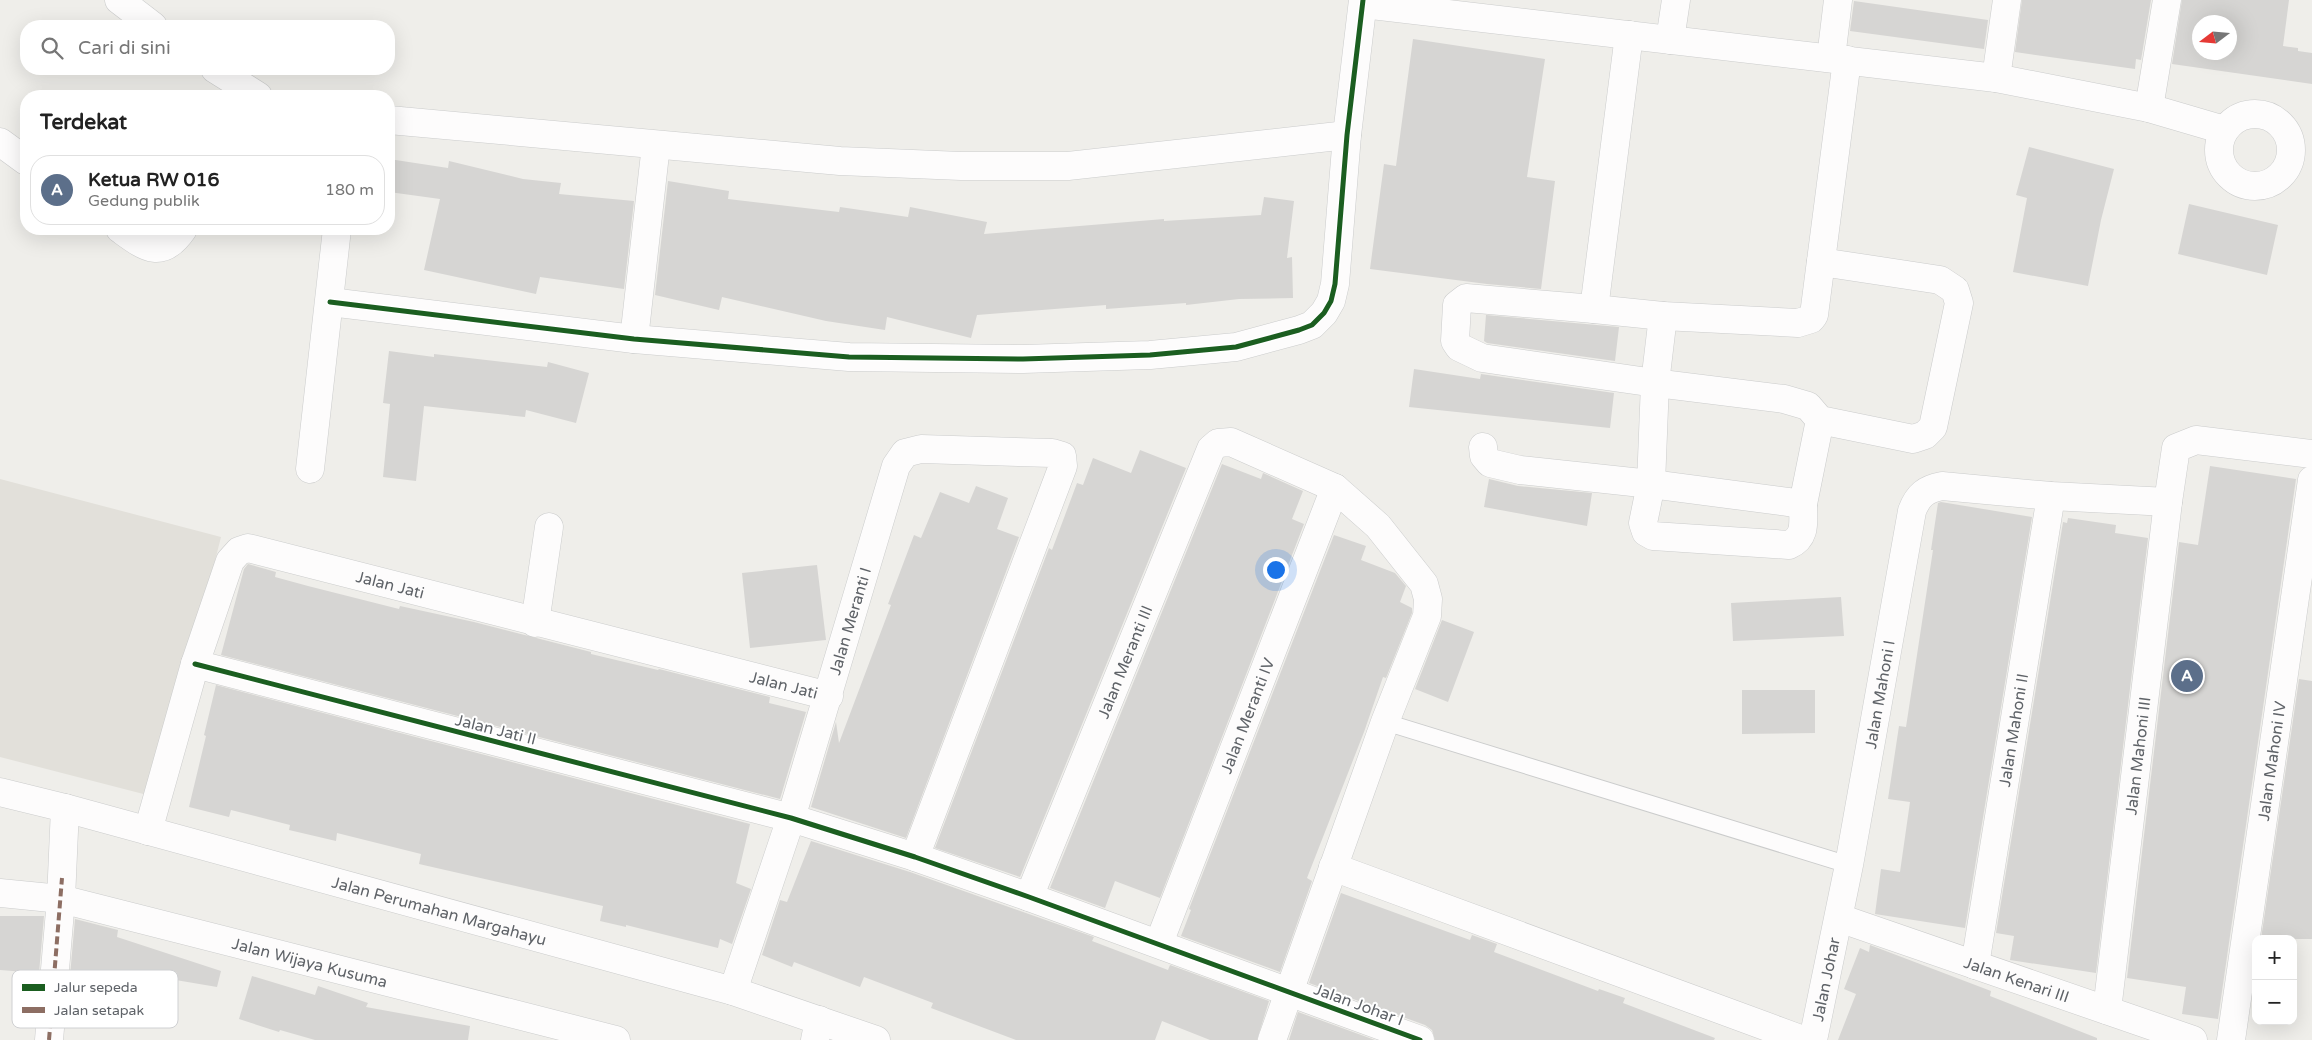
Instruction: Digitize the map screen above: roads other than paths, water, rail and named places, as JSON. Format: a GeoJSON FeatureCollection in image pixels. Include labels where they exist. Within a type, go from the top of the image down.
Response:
{"type":"FeatureCollection","features":[{"type":"Feature","properties":{"kind":"street"},"geometry":{"type":"LineString","coordinates":[[119,0],[145,20]]}},
{"type":"Feature","properties":{"kind":"street"},"geometry":{"type":"LineString","coordinates":[[1670,40],[1676,0]]}},
{"type":"Feature","properties":{"kind":"street"},"geometry":{"type":"LineString","coordinates":[[1821,262],[1940,280],[1956,290],[1959,303],[1933,427],[1925,435],[1913,439],[1820,420],[1808,406],[1784,399],[1654,384],[1482,358],[1459,347],[1455,341],[1457,305],[1466,298],[1663,316],[1798,323],[1807,321],[1814,315],[1821,262],[1839,59],[1838,0]]}},
{"type":"Feature","properties":{"kind":"street"},"geometry":{"type":"LineString","coordinates":[[1996,78],[2006,0]]}},
{"type":"Feature","properties":{"kind":"street"},"geometry":{"type":"LineString","coordinates":[[2149,108],[2167,0]]}},
{"type":"Feature","properties":{"kind":"street"},"geometry":{"type":"LineString","coordinates":[[330,302],[634,339],[849,358],[1022,359],[1159,354],[1236,346],[1299,330],[1312,324],[1331,301],[1335,284],[1348,135],[1363,2],[1996,78],[2149,108],[2224,130]]}},
{"type":"Feature","properties":{"kind":"street"},"geometry":{"type":"LineString","coordinates":[[1594,310],[1629,35]]}},
{"type":"Feature","properties":{"kind":"street"},"geometry":{"type":"LineString","coordinates":[[225,75],[248,90]]}},
{"type":"Feature","properties":{"kind":"street"},"geometry":{"type":"LineString","coordinates":[[395,121],[849,161],[961,166],[1068,166],[1348,135]]}},
{"type":"Feature","properties":{"kind":"street"},"geometry":{"type":"LineString","coordinates":[[0,142],[20,157]]}},
{"type":"Feature","properties":{"kind":"street"},"geometry":{"type":"LineString","coordinates":[[634,339],[656,145]]}},
{"type":"Feature","properties":{"kind":"street"},"geometry":{"type":"LineString","coordinates":[[128,235],[145,247],[160,247],[173,243],[179,235]]}},
{"type":"Feature","properties":{"kind":"street"},"geometry":{"type":"LineString","coordinates":[[310,469],[330,302],[336,235]]}},
{"type":"Feature","properties":{"kind":"street"},"geometry":{"type":"LineString","coordinates":[[1663,316],[1654,384],[1651,484],[1643,523],[1646,532],[1653,536],[1789,545],[1798,541],[1803,532],[1803,504],[1820,420]]}},
{"type":"Feature","properties":{"kind":"street","name":"Jalan Mahoni III"},"geometry":{"type":"LineString","coordinates":[[2107,1010],[2176,448],[2196,440],[2312,454]]}},
{"type":"Feature","properties":{"kind":"street","name":"Jalan Meranti III"},"geometry":{"type":"LineString","coordinates":[[1029,897],[1211,449],[1218,443],[1231,442],[1335,488]]}},
{"type":"Feature","properties":{"kind":"street"},"geometry":{"type":"LineString","coordinates":[[1483,447],[1485,458],[1493,464],[1520,470],[1651,484],[1803,504]]}},
{"type":"Feature","properties":{"kind":"street","name":"Jalan Meranti I"},"geometry":{"type":"LineString","coordinates":[[733,991],[792,818],[896,466],[905,453],[921,449],[1052,453],[1062,456],[1063,466],[915,857]]}},
{"type":"Feature","properties":{"kind":"street","name":"Jalan Mahoni IV"},"geometry":{"type":"LineString","coordinates":[[2231,1040],[2312,480]]}},
{"type":"Feature","properties":{"kind":"street","name":"Jalan Mahoni I"},"geometry":{"type":"LineString","coordinates":[[1839,918],[1912,511],[1916,500],[1923,492],[1932,487],[1942,486],[2051,496]]}},
{"type":"Feature","properties":{"kind":"street"},"geometry":{"type":"LineString","coordinates":[[1272,1040],[1385,722],[1427,616],[1428,599],[1424,584],[1378,526],[1335,488]]}},
{"type":"Feature","properties":{"kind":"street","name":"Jalan Meranti IV"},"geometry":{"type":"LineString","coordinates":[[1159,943],[1335,488]]}},
{"type":"Feature","properties":{"kind":"street"},"geometry":{"type":"LineString","coordinates":[[2051,496],[2168,502]]}},
{"type":"Feature","properties":{"kind":"street","name":"Jalan Mahoni II"},"geometry":{"type":"LineString","coordinates":[[1974,965],[2051,496]]}},
{"type":"Feature","properties":{"kind":"street"},"geometry":{"type":"LineString","coordinates":[[535,623],[549,527]]}},
{"type":"Feature","properties":{"kind":"street","name":"Jalan Jati"},"geometry":{"type":"LineString","coordinates":[[148,830],[195,664],[230,561],[239,551],[248,548],[535,623],[829,696]]}},
{"type":"Feature","properties":{"kind":"street","name":"Jalan Jati II"},"geometry":{"type":"LineString","coordinates":[[195,664],[792,818],[915,857],[1029,897]]}},
{"type":"Feature","properties":{"kind":"street","name":"Jalan Perumahan Margahayu"},"geometry":{"type":"LineString","coordinates":[[0,792],[148,830],[733,991],[817,1030],[876,1040]]}},
{"type":"Feature","properties":{"kind":"street"},"geometry":{"type":"LineString","coordinates":[[55,970],[61,899],[65,808]]}},
{"type":"Feature","properties":{"kind":"street"},"geometry":{"type":"LineString","coordinates":[[1333,867],[1803,1040]]}},
{"type":"Feature","properties":{"kind":"street","name":"Jalan Wijaya Kusuma"},"geometry":{"type":"LineString","coordinates":[[0,893],[61,899],[616,1040]]}},
{"type":"Feature","properties":{"kind":"street","name":"Jalan Johar I"},"geometry":{"type":"LineString","coordinates":[[1029,897],[1420,1040]]}},
{"type":"Feature","properties":{"kind":"street","name":"Jalan Kenari III"},"geometry":{"type":"LineString","coordinates":[[1839,918],[2192,1040]]}},
{"type":"Feature","properties":{"kind":"street","name":"Jalan Johar"},"geometry":{"type":"LineString","coordinates":[[1813,1040],[1839,918]]}},
{"type":"Feature","properties":{"kind":"lane"},"geometry":{"type":"LineString","coordinates":[[1385,722],[1849,865]]}},
{"type":"Feature","properties":{"kind":"place","name":"Ketua RW 016"},"geometry":{"type":"Point","coordinates":[2187,676]}}]}
